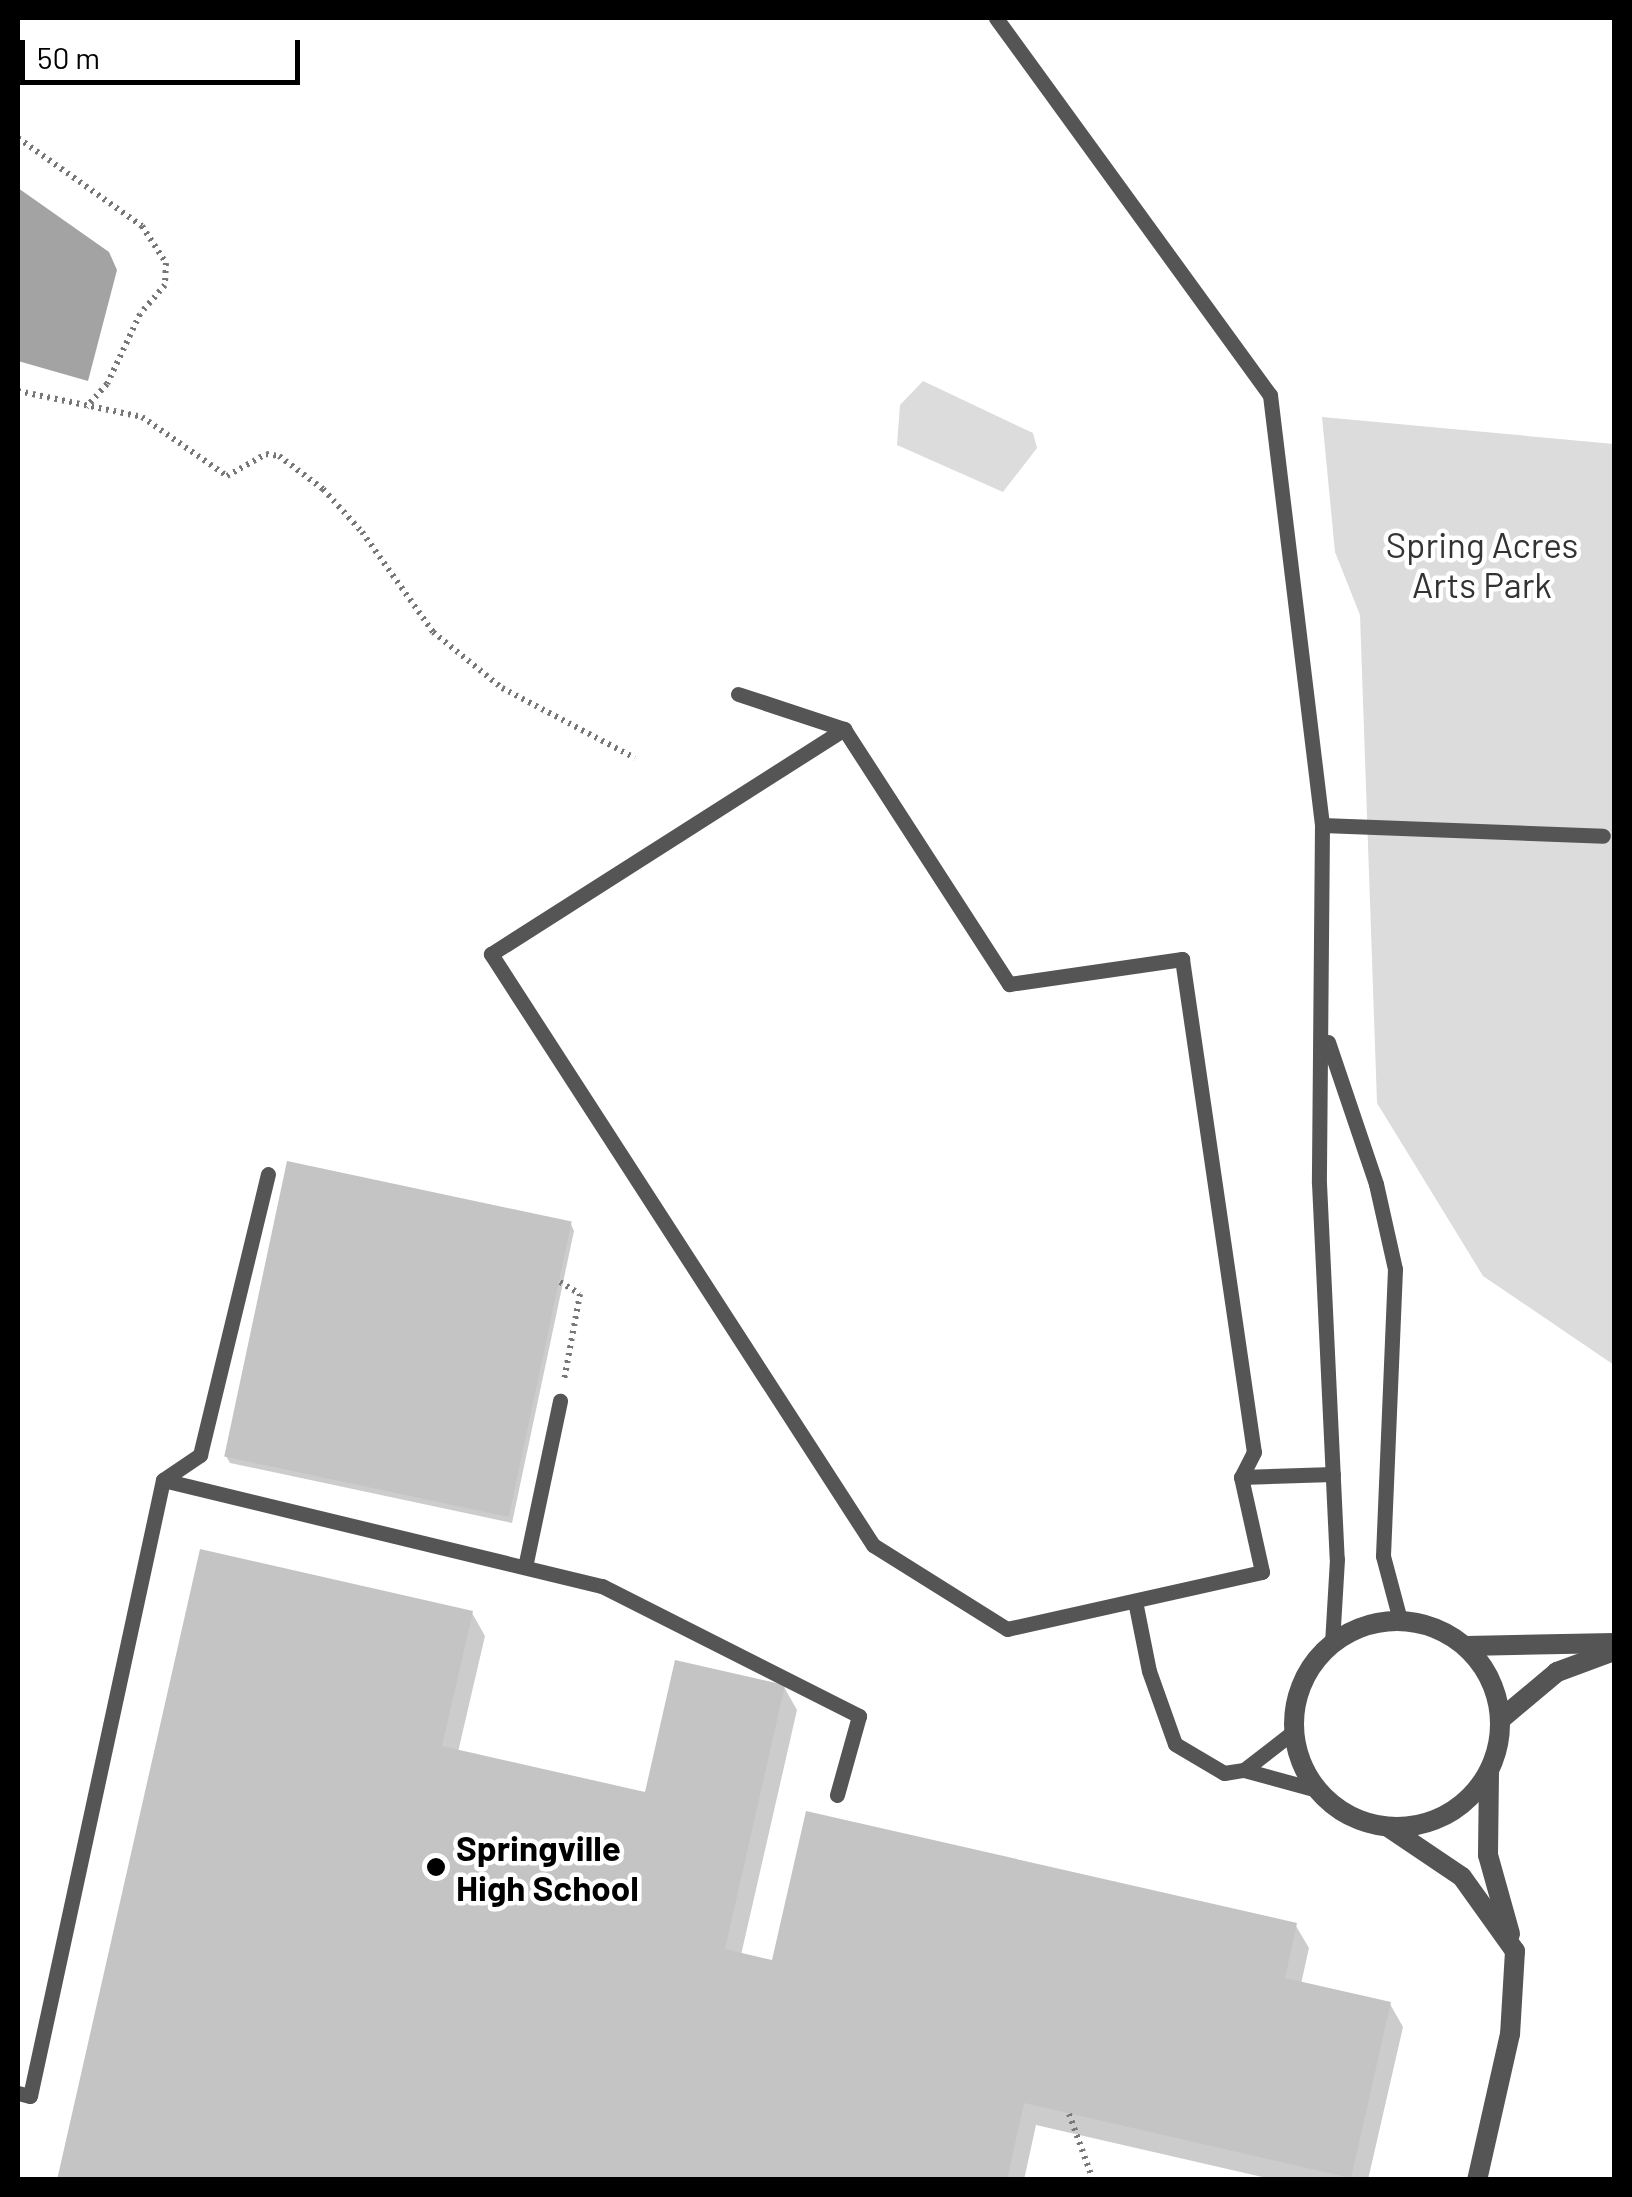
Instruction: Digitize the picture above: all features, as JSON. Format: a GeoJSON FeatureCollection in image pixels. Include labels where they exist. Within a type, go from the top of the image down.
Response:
{"type":"FeatureCollection","features":[{"type":"Feature","properties":{"kind":"street"},"geometry":{"type":"LineString","coordinates":[[1477,2180],[1510,2034],[1515,1951],[1488,1855],[1489,1773],[1501,1719],[1496,1692],[1466,1646],[1435,1628],[1400,1620],[1376,1622],[1332,1642],[1310,1668],[1296,1698],[1294,1732],[1317,1790],[1361,1821],[1387,1827],[1462,1877],[1515,1951]]}},
{"type":"Feature","properties":{"kind":"street"},"geometry":{"type":"LineString","coordinates":[[1466,1646],[1614,1643]]}},
{"type":"Feature","properties":{"kind":"street"},"geometry":{"type":"LineString","coordinates":[[1501,1719],[1557,1672],[1614,1651]]}},
{"type":"Feature","properties":{"kind":"street"},"geometry":{"type":"LineString","coordinates":[[1387,1827],[1446,1815],[1489,1773]]}},
{"type":"Feature","properties":{"kind":"lane"},"geometry":{"type":"LineString","coordinates":[[996,18],[1270,394],[1322,825],[1324,1029],[1319,1183],[1333,1474],[1332,1642]]}},
{"type":"Feature","properties":{"kind":"lane"},"geometry":{"type":"LineString","coordinates":[[738,694],[844,729],[1009,984],[1182,959],[1254,1452],[1240,1477],[1262,1572],[1007,1629],[873,1544],[491,954],[844,729]]}},
{"type":"Feature","properties":{"kind":"lane"},"geometry":{"type":"LineString","coordinates":[[1322,825],[1604,836]]}},
{"type":"Feature","properties":{"kind":"lane"},"geometry":{"type":"LineString","coordinates":[[1324,1029],[1376,1184],[1395,1269],[1384,1556],[1400,1620]]}},
{"type":"Feature","properties":{"kind":"lane"},"geometry":{"type":"LineString","coordinates":[[18,2093],[30,2096],[164,1480],[200,1456],[268,1174]]}},
{"type":"Feature","properties":{"kind":"lane"},"geometry":{"type":"LineString","coordinates":[[525,1567],[560,1401]]}},
{"type":"Feature","properties":{"kind":"lane"},"geometry":{"type":"LineString","coordinates":[[1240,1477],[1333,1474]]}},
{"type":"Feature","properties":{"kind":"lane"},"geometry":{"type":"LineString","coordinates":[[164,1480],[602,1586],[859,1716],[837,1796]]}},
{"type":"Feature","properties":{"kind":"lane"},"geometry":{"type":"LineString","coordinates":[[1135,1601],[1149,1672],[1175,1744],[1224,1773],[1244,1770],[1317,1790]]}},
{"type":"Feature","properties":{"kind":"lane"},"geometry":{"type":"LineString","coordinates":[[1244,1770],[1294,1732]]}},
{"type":"Feature","properties":{"kind":"path"},"geometry":{"type":"LineString","coordinates":[[18,138],[142,226],[166,262],[165,284],[140,314],[107,384],[85,408]]}},
{"type":"Feature","properties":{"kind":"path"},"geometry":{"type":"LineString","coordinates":[[18,391],[142,417],[227,476],[266,454],[279,456],[323,489],[362,532],[433,632],[502,688],[635,758]]}},
{"type":"Feature","properties":{"kind":"path"},"geometry":{"type":"LineString","coordinates":[[560,1282],[580,1294],[560,1401]]}},
{"type":"Feature","properties":{"kind":"path"},"geometry":{"type":"LineString","coordinates":[[1068,2114],[1093,2180]]}},
{"type":"Feature","properties":{"kind":"green space"},"geometry":{"type":"Polygon","coordinates":[[[923,381],[1033,433],[1037,448],[1003,492],[897,445],[900,405],[923,381]]]}},
{"type":"Feature","properties":{"kind":"green space","name":"Spring Acres Arts Park"},"geometry":{"type":"Polygon","coordinates":[[[1322,417],[1614,444],[1614,1365],[1483,1276],[1377,1103],[1360,615],[1335,552],[1322,417]]]}},
{"type":"Feature","properties":{"kind":"shaded area"},"geometry":{"type":"Polygon","coordinates":[[[18,188],[109,252],[117,270],[88,381],[18,361],[18,188]]]}},
{"type":"Feature","properties":{"kind":"building"},"geometry":{"type":"Polygon","coordinates":[[[287,1161],[572,1222],[509,1517],[224,1456],[287,1161]]]}},
{"type":"Feature","properties":{"kind":"building","name":"Springville High School"},"geometry":{"type":"Polygon","coordinates":[[[200,1549],[473,1611],[442,1746],[645,1792],[675,1660],[785,1685],[725,1949],[772,1960],[806,1811],[1297,1923],[1285,1978],[1391,2002],[1351,2178],[1024,2103],[1007,2180],[57,2180],[200,1549]]]}},
{"type":"Feature","properties":{"kind":"place","name":"Springville High School"},"geometry":{"type":"Point","coordinates":[436,1867]}}]}
